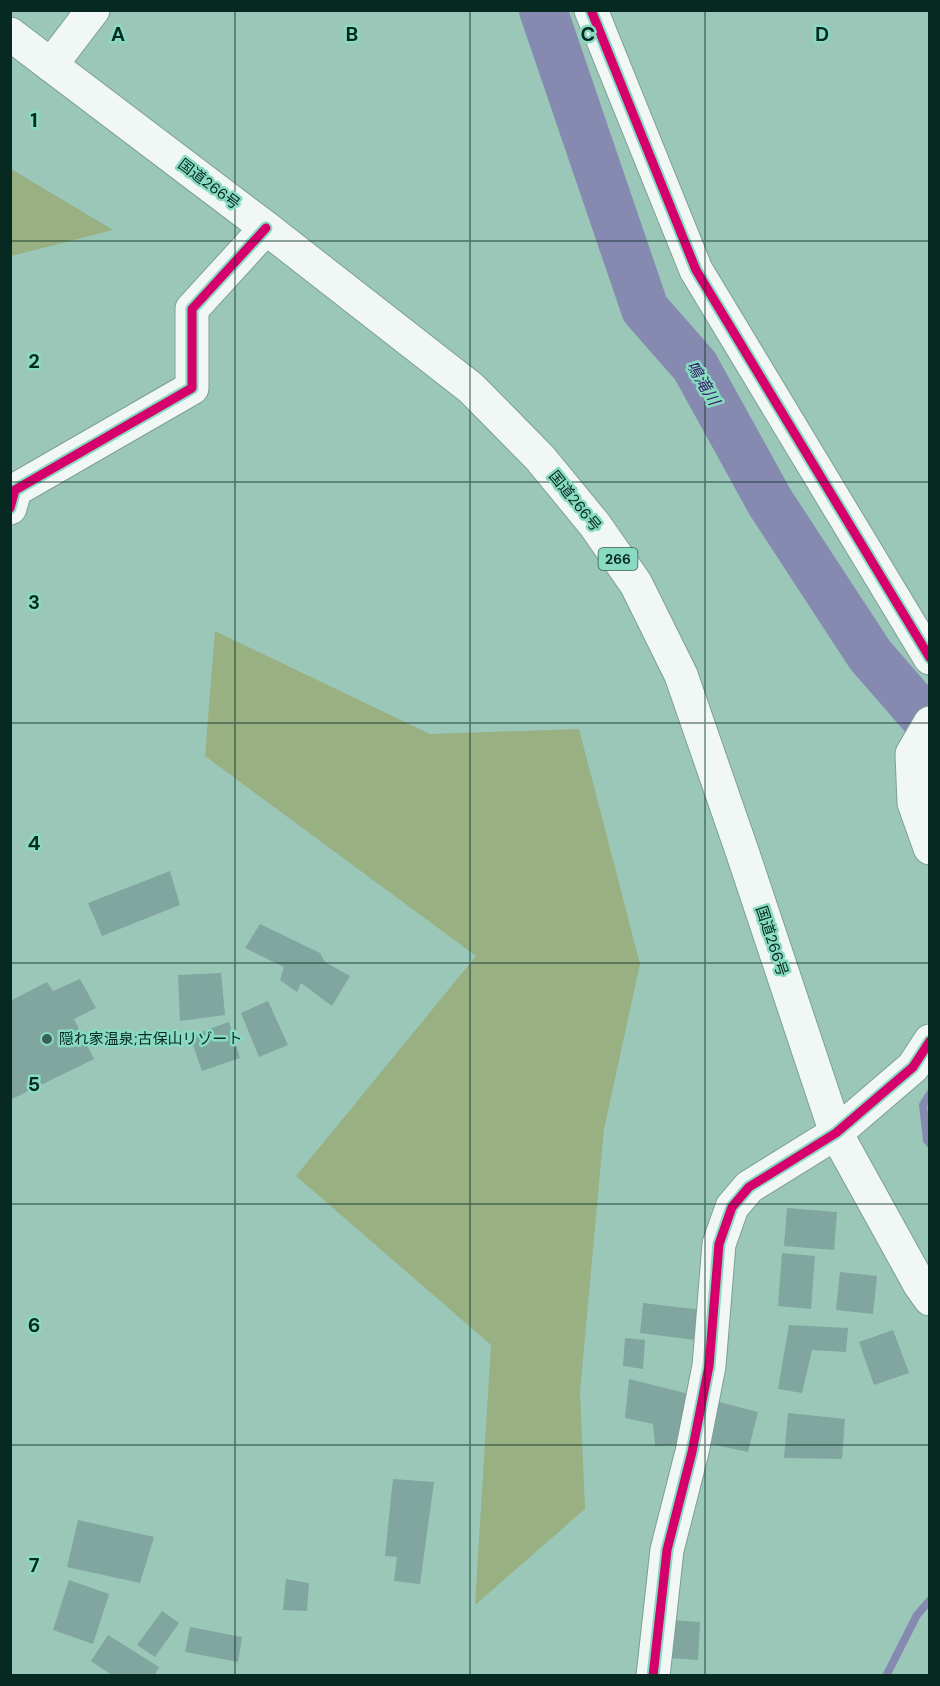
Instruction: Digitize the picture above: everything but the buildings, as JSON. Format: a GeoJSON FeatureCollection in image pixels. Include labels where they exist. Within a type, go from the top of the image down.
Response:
{"type":"FeatureCollection","features":[{"type":"Feature","properties":{"kind":"main road"},"geometry":{"type":"LineString","coordinates":[[51,65],[93,10]]}},
{"type":"Feature","properties":{"kind":"main road"},"geometry":{"type":"LineString","coordinates":[[591,10],[696,270],[930,658]]}},
{"type":"Feature","properties":{"kind":"main road","name":"国道266号"},"geometry":{"type":"LineString","coordinates":[[10,34],[266,228],[471,388],[540,458],[595,525],[636,584],[681,675],[836,1133],[920,1285],[930,1299]]}},
{"type":"Feature","properties":{"kind":"main road"},"geometry":{"type":"LineString","coordinates":[[10,508],[15,490],[192,388],[192,309],[266,228]]}},
{"type":"Feature","properties":{"kind":"main road"},"geometry":{"type":"LineString","coordinates":[[930,723],[912,754],[914,803],[930,848]]}},
{"type":"Feature","properties":{"kind":"main road"},"geometry":{"type":"LineString","coordinates":[[653,1676],[667,1550],[692,1452],[709,1366],[719,1244],[728,1216],[732,1207],[749,1187],[836,1133],[913,1066],[930,1041]]}},
{"type":"Feature","properties":{"kind":"green space"},"geometry":{"type":"Polygon","coordinates":[[[11,169],[113,230],[11,256],[11,169]]]}},
{"type":"Feature","properties":{"kind":"green space"},"geometry":{"type":"Polygon","coordinates":[[[215,631],[430,734],[579,729],[640,964],[604,1129],[580,1392],[585,1509],[475,1605],[491,1345],[296,1176],[476,956],[205,756],[215,631]]]}},
{"type":"Feature","properties":{"kind":"waterway","name":"鳴滝川"},"geometry":{"type":"LineString","coordinates":[[543,10],[645,309],[695,366],[770,502],[870,655],[930,724]]}},
{"type":"Feature","properties":{"kind":"waterway"},"geometry":{"type":"LineString","coordinates":[[930,1094],[923,1105],[927,1140],[930,1144]]}},
{"type":"Feature","properties":{"kind":"waterway"},"geometry":{"type":"LineString","coordinates":[[886,1676],[917,1615],[930,1600]]}},
{"type":"Feature","properties":{"kind":"cycle path"},"geometry":{"type":"LineString","coordinates":[[591,10],[696,270],[930,658]]}},
{"type":"Feature","properties":{"kind":"cycle path"},"geometry":{"type":"LineString","coordinates":[[10,508],[15,490],[192,388],[192,309],[266,228]]}},
{"type":"Feature","properties":{"kind":"cycle path"},"geometry":{"type":"LineString","coordinates":[[653,1676],[667,1550],[692,1452],[709,1366],[719,1244],[732,1207],[749,1187],[836,1133],[913,1067],[930,1041]]}},
{"type":"Feature","properties":{"kind":"place","name":"隠れ家温泉;古保山リゾート"},"geometry":{"type":"Point","coordinates":[47,1039]}}]}
